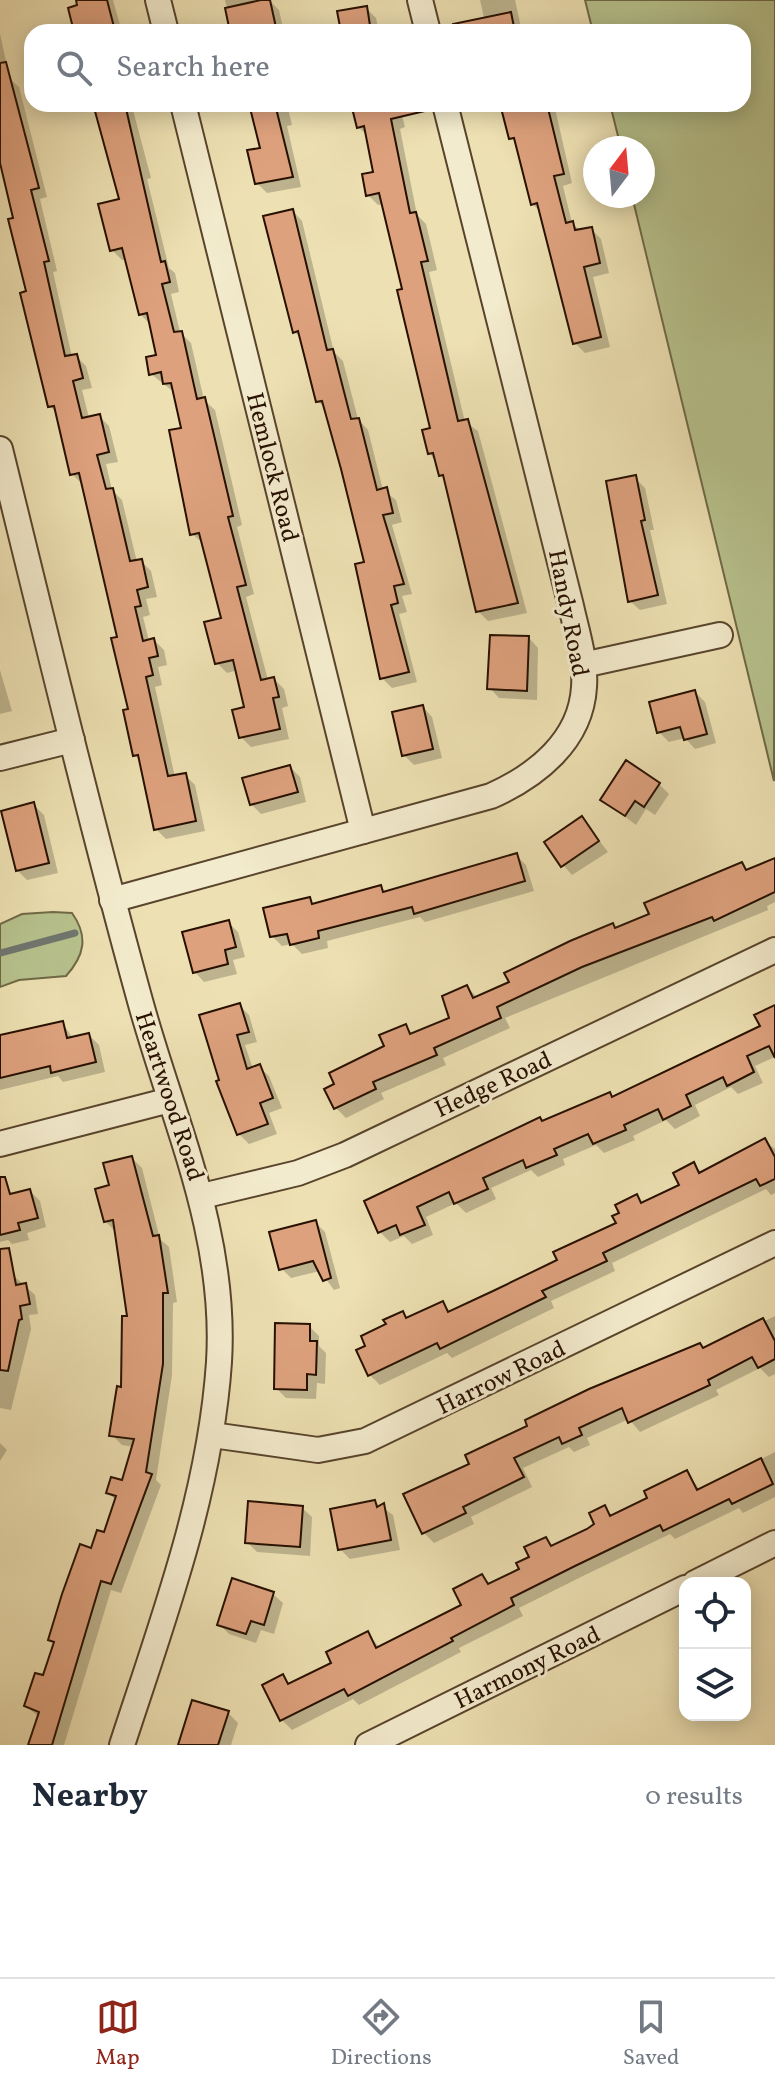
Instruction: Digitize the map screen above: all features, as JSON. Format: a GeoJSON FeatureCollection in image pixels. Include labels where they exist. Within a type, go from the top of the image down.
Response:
{"type":"FeatureCollection","features":[{"type":"Feature","properties":{"kind":"street"},"geometry":{"type":"LineString","coordinates":[[158,0],[164,24]]}},
{"type":"Feature","properties":{"kind":"street"},"geometry":{"type":"LineString","coordinates":[[420,0],[426,24]]}},
{"type":"Feature","properties":{"kind":"street","name":"Hemlock Road"},"geometry":{"type":"LineString","coordinates":[[185,112],[363,831]]}},
{"type":"Feature","properties":{"kind":"street","name":"Handy Road"},"geometry":{"type":"LineString","coordinates":[[112,900],[491,796],[538,771],[577,719],[584,686],[583,665],[447,112]]}},
{"type":"Feature","properties":{"kind":"street","name":"Heartwood Road"},"geometry":{"type":"LineString","coordinates":[[0,449],[112,900],[170,1100],[202,1196],[218,1283],[219,1359],[212,1435],[187,1547],[122,1745]]}},
{"type":"Feature","properties":{"kind":"street"},"geometry":{"type":"LineString","coordinates":[[583,665],[720,635]]}},
{"type":"Feature","properties":{"kind":"street"},"geometry":{"type":"LineString","coordinates":[[0,758],[72,740]]}},
{"type":"Feature","properties":{"kind":"street","name":"Hedge Road"},"geometry":{"type":"LineString","coordinates":[[202,1196],[298,1173],[345,1155],[775,950]]}},
{"type":"Feature","properties":{"kind":"street"},"geometry":{"type":"LineString","coordinates":[[0,1144],[170,1100]]}},
{"type":"Feature","properties":{"kind":"street","name":"Harrow Road"},"geometry":{"type":"LineString","coordinates":[[212,1435],[318,1450],[365,1441],[775,1243]]}},
{"type":"Feature","properties":{"kind":"street"},"geometry":{"type":"LineString","coordinates":[[707,1577],[775,1543]]}},
{"type":"Feature","properties":{"kind":"street","name":"Harmony Road"},"geometry":{"type":"LineString","coordinates":[[368,1745],[679,1591]]}},
{"type":"Feature","properties":{"kind":"green space"},"geometry":{"type":"Polygon","coordinates":[[[585,0],[775,0],[774,781],[635,208],[655,208],[655,136],[618,136],[612,112],[751,112],[751,24],[591,24],[585,0]]]}},
{"type":"Feature","properties":{"kind":"green space"},"geometry":{"type":"Polygon","coordinates":[[[72,913],[81,930],[82,946],[72,969],[66,976],[19,980],[0,987],[0,924],[22,914],[72,913]]]}},
{"type":"Feature","properties":{"kind":"building"},"geometry":{"type":"Polygon","coordinates":[[[76,0],[107,0],[113,24],[72,24],[68,8],[77,5],[76,0]]]}},
{"type":"Feature","properties":{"kind":"building"},"geometry":{"type":"Polygon","coordinates":[[[270,0],[275,24],[228,24],[225,8],[270,0]]]}},
{"type":"Feature","properties":{"kind":"building"},"geometry":{"type":"Polygon","coordinates":[[[367,6],[370,24],[339,24],[337,11],[367,6]]]}},
{"type":"Feature","properties":{"kind":"building"},"geometry":{"type":"Polygon","coordinates":[[[511,12],[513,24],[453,24],[511,12]]]}},
{"type":"Feature","properties":{"kind":"building"},"geometry":{"type":"Polygon","coordinates":[[[6,62],[39,188],[31,190],[49,261],[44,262],[65,356],[77,354],[83,378],[73,381],[82,418],[100,414],[109,452],[97,455],[106,489],[113,488],[130,561],[142,559],[148,587],[137,590],[141,606],[135,607],[143,641],[154,638],[158,656],[149,658],[153,675],[146,677],[168,776],[186,773],[196,821],[154,830],[138,755],[133,756],[123,710],[128,709],[111,638],[117,637],[79,473],[70,475],[54,406],[48,407],[20,293],[26,291],[8,219],[13,218],[0,163],[0,63],[6,62]]]}},
{"type":"Feature","properties":{"kind":"building"},"geometry":{"type":"Polygon","coordinates":[[[95,112],[127,112],[161,262],[165,261],[170,282],[162,284],[174,332],[182,331],[197,399],[205,397],[233,516],[228,517],[246,585],[237,587],[261,680],[274,677],[279,697],[273,698],[280,729],[239,738],[232,710],[244,707],[233,660],[215,664],[204,622],[221,618],[199,533],[190,535],[169,430],[181,428],[171,383],[163,384],[161,372],[149,375],[146,357],[156,355],[147,313],[139,315],[122,248],[110,251],[98,204],[119,199],[95,112]]]}},
{"type":"Feature","properties":{"kind":"building"},"geometry":{"type":"Polygon","coordinates":[[[251,112],[277,112],[293,177],[255,184],[247,150],[260,148],[251,112]]]}},
{"type":"Feature","properties":{"kind":"building"},"geometry":{"type":"Polygon","coordinates":[[[353,112],[421,112],[391,119],[410,213],[416,212],[428,261],[421,262],[458,421],[468,419],[518,603],[476,612],[443,475],[439,476],[433,453],[428,454],[422,430],[430,428],[397,290],[402,289],[379,193],[366,196],[362,174],[373,172],[364,126],[357,128],[353,112]]]}},
{"type":"Feature","properties":{"kind":"building"},"geometry":{"type":"Polygon","coordinates":[[[502,112],[549,112],[564,174],[554,176],[566,223],[573,221],[575,230],[592,227],[600,263],[584,267],[601,337],[573,344],[537,203],[531,205],[514,138],[509,139],[502,112]]]}},
{"type":"Feature","properties":{"kind":"building"},"geometry":{"type":"Polygon","coordinates":[[[293,209],[327,350],[333,349],[351,419],[359,418],[377,490],[387,487],[393,513],[383,515],[404,584],[394,586],[398,603],[391,605],[409,672],[380,679],[355,564],[364,562],[341,469],[322,401],[316,402],[298,331],[293,333],[263,216],[293,209]]]}},
{"type":"Feature","properties":{"kind":"building"},"geometry":{"type":"Polygon","coordinates":[[[636,475],[645,520],[641,521],[658,595],[628,602],[606,481],[636,475]]]}},
{"type":"Feature","properties":{"kind":"building"},"geometry":{"type":"Polygon","coordinates":[[[490,635],[529,636],[527,691],[487,689],[490,635]]]}},
{"type":"Feature","properties":{"kind":"building"},"geometry":{"type":"Polygon","coordinates":[[[695,690],[707,734],[684,740],[680,727],[657,733],[649,702],[695,690]]]}},
{"type":"Feature","properties":{"kind":"building"},"geometry":{"type":"Polygon","coordinates":[[[423,705],[433,749],[402,756],[392,712],[423,705]]]}},
{"type":"Feature","properties":{"kind":"building"},"geometry":{"type":"Polygon","coordinates":[[[626,760],[660,783],[644,807],[635,801],[625,816],[600,800],[626,760]]]}},
{"type":"Feature","properties":{"kind":"building"},"geometry":{"type":"Polygon","coordinates":[[[290,765],[298,792],[250,805],[242,778],[290,765]]]}},
{"type":"Feature","properties":{"kind":"building"},"geometry":{"type":"Polygon","coordinates":[[[34,802],[49,863],[16,871],[1,811],[34,802]]]}},
{"type":"Feature","properties":{"kind":"building"},"geometry":{"type":"Polygon","coordinates":[[[582,816],[599,841],[561,867],[544,842],[582,816]]]}},
{"type":"Feature","properties":{"kind":"building"},"geometry":{"type":"Polygon","coordinates":[[[517,853],[525,881],[414,914],[412,907],[318,931],[319,938],[290,945],[287,934],[270,937],[263,908],[310,897],[312,904],[381,885],[383,892],[517,853]]]}},
{"type":"Feature","properties":{"kind":"building"},"geometry":{"type":"Polygon","coordinates":[[[775,858],[775,892],[714,921],[712,917],[582,967],[497,1007],[501,1018],[434,1048],[437,1055],[373,1082],[376,1089],[334,1109],[324,1089],[334,1084],[329,1073],[384,1046],[379,1035],[406,1024],[410,1034],[449,1018],[442,996],[467,985],[473,998],[509,982],[504,973],[570,941],[613,923],[615,928],[649,914],[644,903],[742,862],[746,870],[775,858]]]}},
{"type":"Feature","properties":{"kind":"building"},"geometry":{"type":"Polygon","coordinates":[[[229,920],[236,947],[225,950],[228,964],[193,973],[182,932],[229,920]]]}},
{"type":"Feature","properties":{"kind":"building"},"geometry":{"type":"Polygon","coordinates":[[[240,1003],[249,1032],[237,1035],[247,1069],[260,1064],[273,1098],[260,1103],[268,1124],[237,1135],[216,1081],[219,1080],[199,1015],[240,1003]]]}},
{"type":"Feature","properties":{"kind":"building"},"geometry":{"type":"Polygon","coordinates":[[[775,1005],[775,1058],[769,1046],[747,1056],[754,1072],[727,1086],[723,1077],[686,1095],[691,1106],[663,1120],[658,1109],[624,1125],[626,1130],[593,1144],[588,1134],[554,1149],[557,1155],[526,1168],[523,1160],[483,1178],[488,1189],[454,1204],[449,1192],[417,1207],[425,1225],[400,1235],[396,1225],[378,1233],[364,1201],[540,1117],[542,1121],[610,1092],[612,1097],[760,1026],[754,1015],[775,1005]]]}},
{"type":"Feature","properties":{"kind":"building"},"geometry":{"type":"Polygon","coordinates":[[[63,1021],[67,1038],[89,1033],[96,1062],[51,1073],[50,1066],[0,1078],[0,1035],[63,1021]]]}},
{"type":"Feature","properties":{"kind":"building"},"geometry":{"type":"Polygon","coordinates":[[[765,1138],[775,1157],[775,1179],[760,1186],[756,1179],[603,1253],[607,1261],[542,1291],[546,1297],[440,1349],[437,1343],[368,1376],[356,1350],[365,1346],[361,1336],[386,1324],[383,1320],[403,1311],[406,1318],[443,1301],[448,1312],[493,1291],[557,1260],[553,1252],[616,1223],[612,1216],[619,1213],[615,1205],[637,1194],[641,1203],[679,1185],[673,1173],[694,1162],[699,1173],[765,1138]]]}},
{"type":"Feature","properties":{"kind":"building"},"geometry":{"type":"Polygon","coordinates":[[[132,1156],[153,1236],[159,1235],[168,1293],[163,1293],[163,1364],[146,1472],[152,1474],[111,1584],[101,1581],[52,1745],[28,1745],[39,1712],[24,1706],[35,1673],[43,1675],[54,1642],[48,1640],[62,1594],[80,1544],[91,1548],[97,1530],[104,1532],[116,1496],[106,1493],[111,1477],[122,1480],[134,1439],[109,1436],[117,1386],[121,1387],[122,1316],[127,1316],[113,1220],[104,1222],[95,1189],[109,1185],[103,1163],[132,1156]]]}},
{"type":"Feature","properties":{"kind":"building"},"geometry":{"type":"Polygon","coordinates":[[[0,1177],[5,1177],[10,1194],[30,1189],[38,1218],[18,1223],[20,1230],[0,1235],[0,1177]]]}},
{"type":"Feature","properties":{"kind":"building"},"geometry":{"type":"Polygon","coordinates":[[[316,1220],[331,1278],[323,1281],[313,1261],[279,1270],[269,1232],[316,1220]]]}},
{"type":"Feature","properties":{"kind":"building"},"geometry":{"type":"Polygon","coordinates":[[[9,1248],[16,1285],[26,1283],[30,1304],[20,1306],[22,1319],[19,1320],[8,1371],[0,1370],[0,1249],[9,1248]]]}},
{"type":"Feature","properties":{"kind":"building"},"geometry":{"type":"Polygon","coordinates":[[[763,1318],[775,1341],[775,1359],[758,1368],[752,1357],[708,1380],[710,1385],[628,1423],[622,1408],[579,1428],[582,1435],[562,1444],[559,1437],[514,1458],[524,1477],[463,1507],[466,1513],[422,1534],[403,1494],[469,1464],[465,1455],[527,1426],[525,1420],[589,1389],[700,1343],[703,1348],[763,1318]]]}},
{"type":"Feature","properties":{"kind":"building"},"geometry":{"type":"Polygon","coordinates":[[[275,1323],[310,1324],[310,1341],[317,1341],[316,1375],[307,1374],[307,1390],[274,1389],[275,1323]]]}},
{"type":"Feature","properties":{"kind":"building"},"geometry":{"type":"Polygon","coordinates":[[[761,1458],[773,1484],[732,1504],[729,1499],[663,1531],[660,1525],[575,1566],[511,1598],[514,1605],[451,1638],[453,1641],[348,1696],[344,1689],[280,1721],[262,1685],[283,1674],[288,1684],[331,1663],[326,1652],[368,1631],[376,1648],[461,1605],[453,1589],[482,1574],[488,1584],[519,1569],[516,1563],[529,1557],[524,1547],[546,1537],[551,1546],[587,1529],[594,1524],[589,1513],[605,1505],[610,1516],[647,1498],[644,1491],[687,1470],[697,1490],[761,1458]]]}},
{"type":"Feature","properties":{"kind":"building"},"geometry":{"type":"Polygon","coordinates":[[[375,1500],[377,1507],[384,1503],[391,1540],[338,1550],[330,1509],[375,1500]]]}},
{"type":"Feature","properties":{"kind":"building"},"geometry":{"type":"Polygon","coordinates":[[[248,1501],[303,1506],[300,1547],[245,1543],[248,1501]]]}},
{"type":"Feature","properties":{"kind":"building"},"geometry":{"type":"Polygon","coordinates":[[[232,1578],[274,1592],[264,1625],[251,1621],[246,1634],[217,1625],[232,1578]]]}},
{"type":"Feature","properties":{"kind":"building"},"geometry":{"type":"Polygon","coordinates":[[[192,1700],[229,1711],[218,1745],[178,1745],[192,1700]]]}},
{"type":"Feature","properties":{"kind":"waterway"},"geometry":{"type":"LineString","coordinates":[[0,953],[75,933]]}}]}
